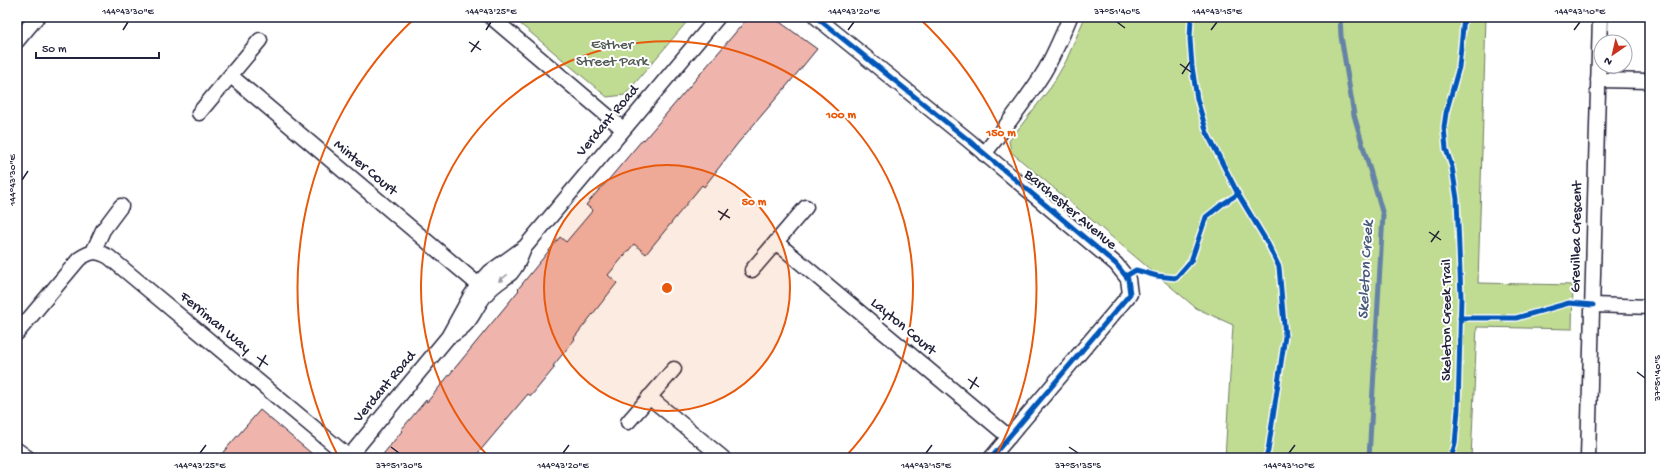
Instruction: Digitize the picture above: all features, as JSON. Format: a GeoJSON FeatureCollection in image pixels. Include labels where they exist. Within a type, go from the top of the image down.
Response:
{"type":"FeatureCollection","features":[{"type":"Feature","properties":{"kind":"street"},"geometry":{"type":"LineString","coordinates":[[17,41],[37,17]]}},
{"type":"Feature","properties":{"kind":"street"},"geometry":{"type":"LineString","coordinates":[[491,17],[623,129]]}},
{"type":"Feature","properties":{"kind":"street","name":"Verdant Road"},"geometry":{"type":"LineString","coordinates":[[348,457],[448,337],[470,297],[482,289],[490,272],[525,247],[718,17]]}},
{"type":"Feature","properties":{"kind":"street","name":"Barchester Avenue"},"geometry":{"type":"LineString","coordinates":[[816,17],[1116,264],[1128,279],[1130,294],[991,458]]}},
{"type":"Feature","properties":{"kind":"street"},"geometry":{"type":"LineString","coordinates":[[984,154],[1016,112],[1044,71],[1070,17]]}},
{"type":"Feature","properties":{"kind":"street","name":"Grevillea Crescent"},"geometry":{"type":"LineString","coordinates":[[1588,458],[1600,17]]}},
{"type":"Feature","properties":{"kind":"street"},"geometry":{"type":"LineString","coordinates":[[199,113],[260,40]]}},
{"type":"Feature","properties":{"kind":"street","name":"Minter Court"},"geometry":{"type":"LineString","coordinates":[[231,76],[482,289]]}},
{"type":"Feature","properties":{"kind":"street"},"geometry":{"type":"LineString","coordinates":[[1598,80],[1650,81]]}},
{"type":"Feature","properties":{"kind":"street"},"geometry":{"type":"LineString","coordinates":[[17,333],[78,259],[88,252],[93,252],[103,230],[121,206]]}},
{"type":"Feature","properties":{"kind":"street"},"geometry":{"type":"LineString","coordinates":[[752,270],[806,207]]}},
{"type":"Feature","properties":{"kind":"street","name":"Layton Court"},"geometry":{"type":"LineString","coordinates":[[776,243],[1008,437]]}},
{"type":"Feature","properties":{"kind":"street","name":"Ferriman Way"},"geometry":{"type":"LineString","coordinates":[[93,252],[100,252],[110,257],[348,457]]}},
{"type":"Feature","properties":{"kind":"street"},"geometry":{"type":"LineString","coordinates":[[1593,305],[1650,307]]}},
{"type":"Feature","properties":{"kind":"street"},"geometry":{"type":"LineString","coordinates":[[628,422],[674,369]]}},
{"type":"Feature","properties":{"kind":"street"},"geometry":{"type":"LineString","coordinates":[[649,397],[723,458]]}},
{"type":"Feature","properties":{"kind":"green space","name":"Esther Street Park"},"geometry":{"type":"Polygon","coordinates":[[[512,17],[691,17],[625,95],[607,97],[512,17]]]}},
{"type":"Feature","properties":{"kind":"green space"},"geometry":{"type":"Polygon","coordinates":[[[1085,17],[1486,17],[1478,283],[1573,285],[1572,329],[1477,327],[1471,458],[1225,458],[1233,325],[1196,308],[1011,152],[1009,141],[1051,87],[1066,61],[1085,17]]]}},
{"type":"Feature","properties":{"kind":"building"},"geometry":{"type":"Polygon","coordinates":[[[752,17],[773,17],[817,49],[738,143],[704,187],[702,185],[646,254],[634,244],[608,275],[617,283],[553,366],[555,367],[531,396],[528,394],[474,458],[380,458],[402,431],[401,430],[426,400],[427,402],[519,290],[518,289],[560,237],[566,242],[593,210],[586,205],[643,139],[644,140],[746,20],[752,17]]]}},
{"type":"Feature","properties":{"kind":"building"},"geometry":{"type":"Polygon","coordinates":[[[260,410],[317,458],[218,458],[260,410]]]}},
{"type":"Feature","properties":{"kind":"waterway","name":"Skeleton Creek"},"geometry":{"type":"LineString","coordinates":[[1340,17],[1341,36],[1354,115],[1383,215],[1369,458]]}},
{"type":"Feature","properties":{"kind":"cycle path"},"geometry":{"type":"LineString","coordinates":[[816,17],[967,139],[1116,264],[1128,279],[1130,294],[991,458]]}},
{"type":"Feature","properties":{"kind":"cycle path"},"geometry":{"type":"LineString","coordinates":[[1191,17],[1190,39],[1192,66],[1197,99],[1207,133],[1238,194],[1267,242],[1279,267],[1285,336],[1268,451],[1265,458]]}},
{"type":"Feature","properties":{"kind":"cycle path","name":"Skeleton Creek Trail"},"geometry":{"type":"LineString","coordinates":[[1451,458],[1455,444],[1458,409],[1461,297],[1457,199],[1452,167],[1446,149],[1444,127],[1446,113],[1459,67],[1464,17]]}},
{"type":"Feature","properties":{"kind":"cycle path"},"geometry":{"type":"LineString","coordinates":[[1126,276],[1136,270],[1157,276],[1176,278],[1191,261],[1206,217],[1238,194]]}},
{"type":"Feature","properties":{"kind":"cycle path","name":"Skeleton Creek Trail"},"geometry":{"type":"LineString","coordinates":[[1460,318],[1516,318],[1569,303],[1593,305]]}}]}
